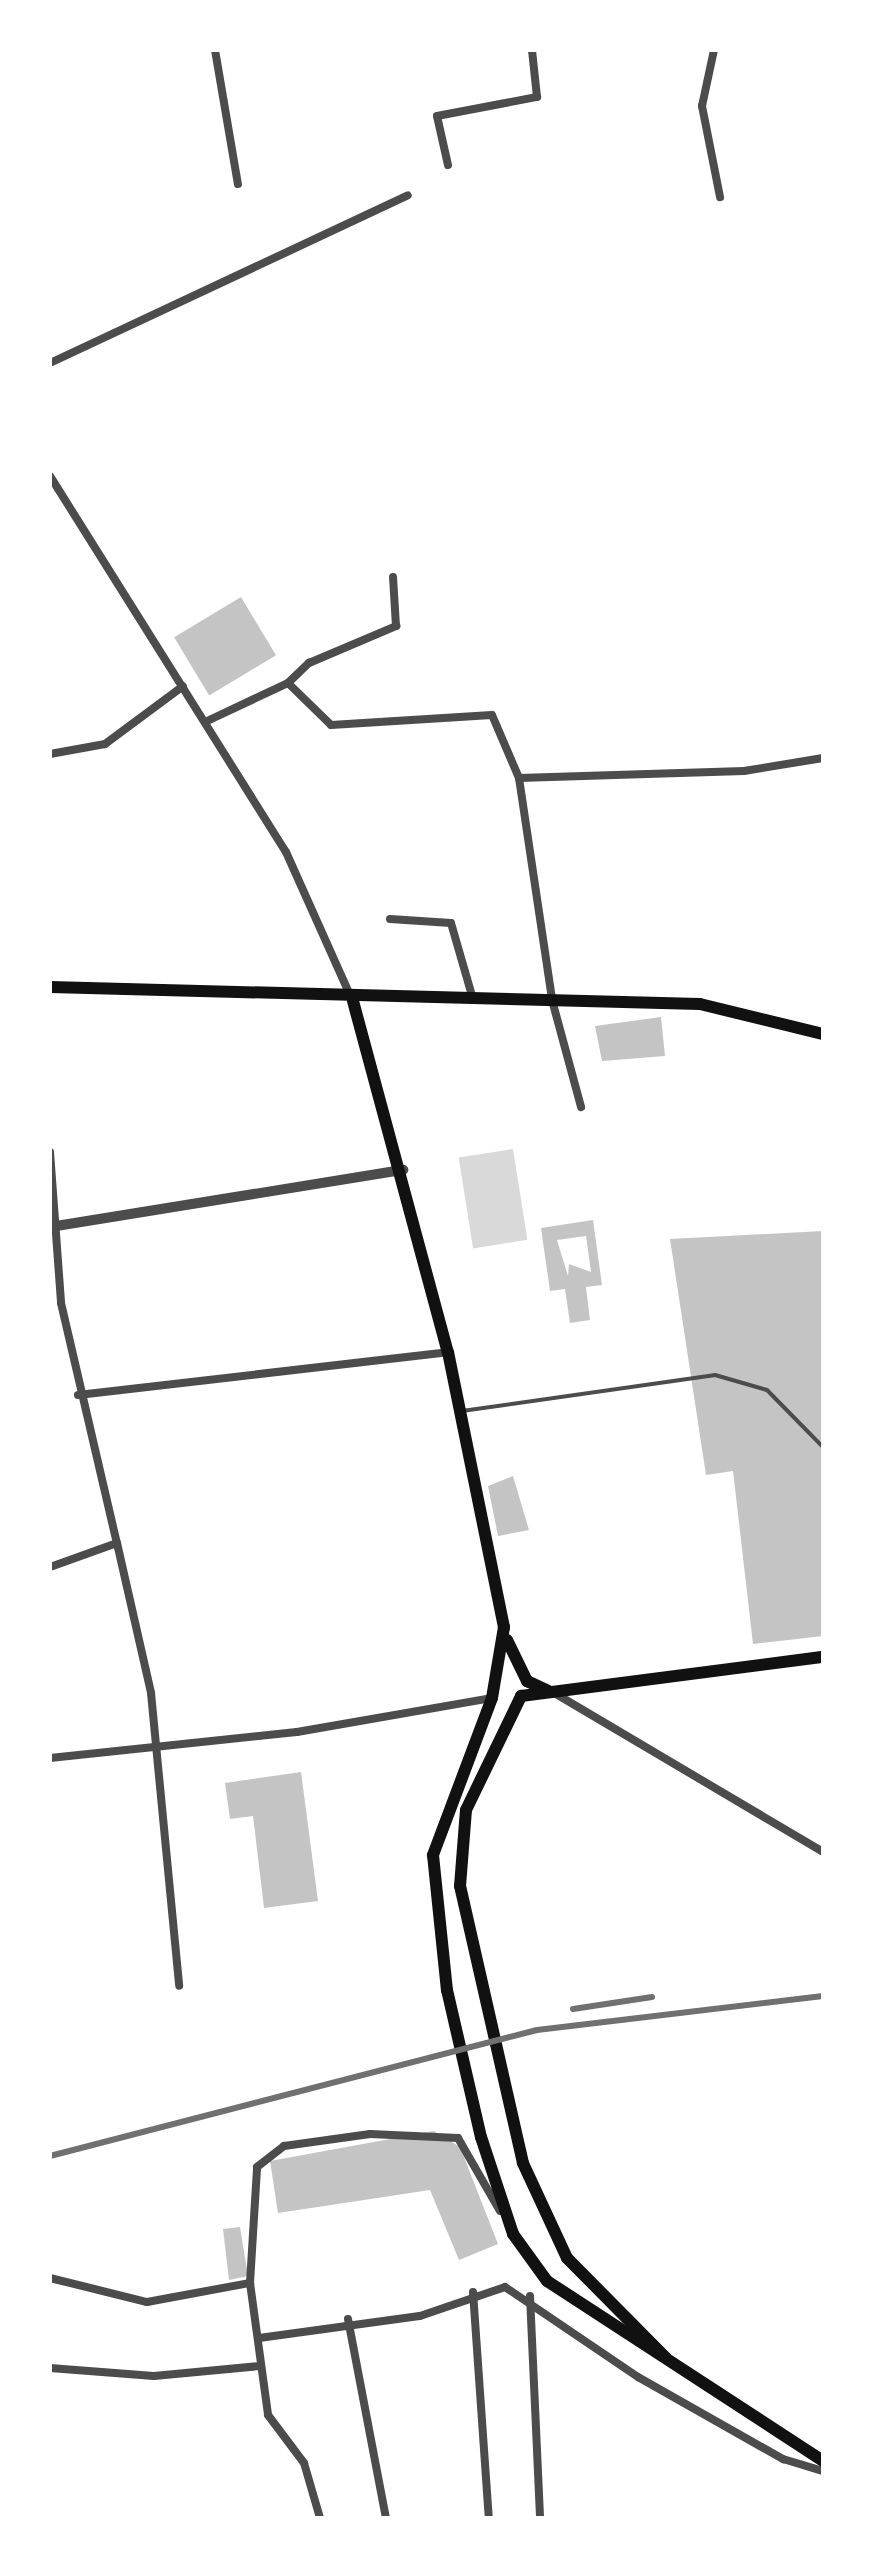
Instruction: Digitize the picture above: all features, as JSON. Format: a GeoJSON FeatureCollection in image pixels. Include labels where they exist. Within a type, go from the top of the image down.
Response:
{"type":"FeatureCollection","features":[{"type":"Feature","properties":{"kind":"main road"},"geometry":{"type":"LineString","coordinates":[[50,988],[288,988],[353,1002],[552,1000],[735,1008],[823,1034]]}},
{"type":"Feature","properties":{"kind":"main road"},"geometry":{"type":"LineString","coordinates":[[353,1002],[403,1170],[448,1352],[504,1627],[527,1681],[551,1692]]}},
{"type":"Feature","properties":{"kind":"main road"},"geometry":{"type":"LineString","coordinates":[[504,1627],[492,1698],[433,1855],[448,1990],[474,2106],[513,2234],[576,2306],[823,2461]]}},
{"type":"Feature","properties":{"kind":"main road"},"geometry":{"type":"LineString","coordinates":[[492,1698],[823,1657]]}},
{"type":"Feature","properties":{"kind":"main road"},"geometry":{"type":"LineString","coordinates":[[521,1696],[466,1810],[460,1849],[480,1993],[498,2065],[552,2234],[594,2290],[684,2374]]}},
{"type":"Feature","properties":{"kind":"street"},"geometry":{"type":"LineString","coordinates":[[216,50],[238,184]]}},
{"type":"Feature","properties":{"kind":"street"},"geometry":{"type":"LineString","coordinates":[[448,165],[437,116],[537,97],[532,50]]}},
{"type":"Feature","properties":{"kind":"street"},"geometry":{"type":"LineString","coordinates":[[714,50],[702,106],[720,197]]}},
{"type":"Feature","properties":{"kind":"street"},"geometry":{"type":"LineString","coordinates":[[50,362],[408,195]]}},
{"type":"Feature","properties":{"kind":"street"},"geometry":{"type":"LineString","coordinates":[[50,476],[286,852],[353,1002]]}},
{"type":"Feature","properties":{"kind":"street"},"geometry":{"type":"LineString","coordinates":[[206,722],[288,683],[309,663],[396,626],[394,577]]}},
{"type":"Feature","properties":{"kind":"street"},"geometry":{"type":"LineString","coordinates":[[288,683],[331,725],[492,715],[518,778],[552,1000],[581,1107]]}},
{"type":"Feature","properties":{"kind":"street"},"geometry":{"type":"LineString","coordinates":[[50,754],[105,744],[183,686]]}},
{"type":"Feature","properties":{"kind":"street"},"geometry":{"type":"LineString","coordinates":[[518,778],[744,771],[823,758]]}},
{"type":"Feature","properties":{"kind":"street"},"geometry":{"type":"LineString","coordinates":[[390,919],[451,923],[473,999]]}},
{"type":"Feature","properties":{"kind":"street"},"geometry":{"type":"LineString","coordinates":[[50,1152],[52,1226],[78,1394],[117,1543],[156,1742],[179,1986]]}},
{"type":"Feature","properties":{"kind":"street"},"geometry":{"type":"LineString","coordinates":[[52,1226],[403,1170]]}},
{"type":"Feature","properties":{"kind":"street"},"geometry":{"type":"LineString","coordinates":[[78,1394],[448,1352]]}},
{"type":"Feature","properties":{"kind":"street"},"geometry":{"type":"LineString","coordinates":[[50,1567],[117,1543]]}},
{"type":"Feature","properties":{"kind":"street"},"geometry":{"type":"LineString","coordinates":[[551,1692],[823,1852]]}},
{"type":"Feature","properties":{"kind":"street"},"geometry":{"type":"LineString","coordinates":[[50,1758],[156,1742],[297,1732],[492,1698]]}},
{"type":"Feature","properties":{"kind":"street"},"geometry":{"type":"LineString","coordinates":[[320,2518],[304,2464],[268,2415],[259,2366],[259,2338],[250,2283],[257,2167],[284,2146],[370,2134],[458,2138],[513,2234]]}},
{"type":"Feature","properties":{"kind":"street"},"geometry":{"type":"LineString","coordinates":[[50,2278],[147,2302],[250,2283]]}},
{"type":"Feature","properties":{"kind":"street"},"geometry":{"type":"LineString","coordinates":[[259,2338],[348,2319],[420,2316],[473,2292],[505,2287],[530,2296],[638,2376],[783,2459],[823,2471]]}},
{"type":"Feature","properties":{"kind":"street"},"geometry":{"type":"LineString","coordinates":[[473,2292],[490,2518]]}},
{"type":"Feature","properties":{"kind":"street"},"geometry":{"type":"LineString","coordinates":[[530,2296],[540,2518]]}},
{"type":"Feature","properties":{"kind":"street"},"geometry":{"type":"LineString","coordinates":[[348,2319],[386,2518]]}},
{"type":"Feature","properties":{"kind":"street"},"geometry":{"type":"LineString","coordinates":[[50,2368],[154,2376],[259,2366]]}},
{"type":"Feature","properties":{"kind":"lane"},"geometry":{"type":"LineString","coordinates":[[462,1411],[716,1375],[767,1390],[823,1447]]}},
{"type":"Feature","properties":{"kind":"shaded area"},"geometry":{"type":"Polygon","coordinates":[[[513,1149],[527,1240],[473,1248],[459,1158],[513,1149]]]}},
{"type":"Feature","properties":{"kind":"building"},"geometry":{"type":"Polygon","coordinates":[[[241,597],[276,655],[209,695],[174,637],[241,597]]]}},
{"type":"Feature","properties":{"kind":"building"},"geometry":{"type":"Polygon","coordinates":[[[661,1017],[665,1056],[602,1061],[595,1026],[661,1017]]]}},
{"type":"Feature","properties":{"kind":"building"},"geometry":{"type":"Polygon","coordinates":[[[593,1220],[602,1285],[586,1287],[590,1320],[570,1323],[565,1289],[550,1291],[541,1228],[593,1220]],[[586,1236],[557,1240],[568,1276],[569,1264],[591,1272],[586,1236]]]}},
{"type":"Feature","properties":{"kind":"building"},"geometry":{"type":"Polygon","coordinates":[[[823,1231],[823,1636],[753,1644],[733,1471],[706,1475],[670,1239],[823,1231]]]}},
{"type":"Feature","properties":{"kind":"building"},"geometry":{"type":"Polygon","coordinates":[[[513,1476],[529,1530],[498,1536],[488,1486],[513,1476]]]}},
{"type":"Feature","properties":{"kind":"building"},"geometry":{"type":"Polygon","coordinates":[[[301,1772],[318,1901],[264,1908],[253,1816],[230,1819],[225,1783],[301,1772]]]}},
{"type":"Feature","properties":{"kind":"building"},"geometry":{"type":"Polygon","coordinates":[[[434,2131],[460,2147],[498,2244],[459,2260],[430,2190],[278,2213],[270,2161],[434,2131]]]}},
{"type":"Feature","properties":{"kind":"building"},"geometry":{"type":"Polygon","coordinates":[[[240,2227],[248,2276],[229,2280],[223,2229],[240,2227]]]}},
{"type":"Feature","properties":{"kind":"railway"},"geometry":{"type":"LineString","coordinates":[[50,2156],[537,2030],[823,1996]]}},
{"type":"Feature","properties":{"kind":"railway"},"geometry":{"type":"LineString","coordinates":[[573,2009],[652,1997]]}}]}
